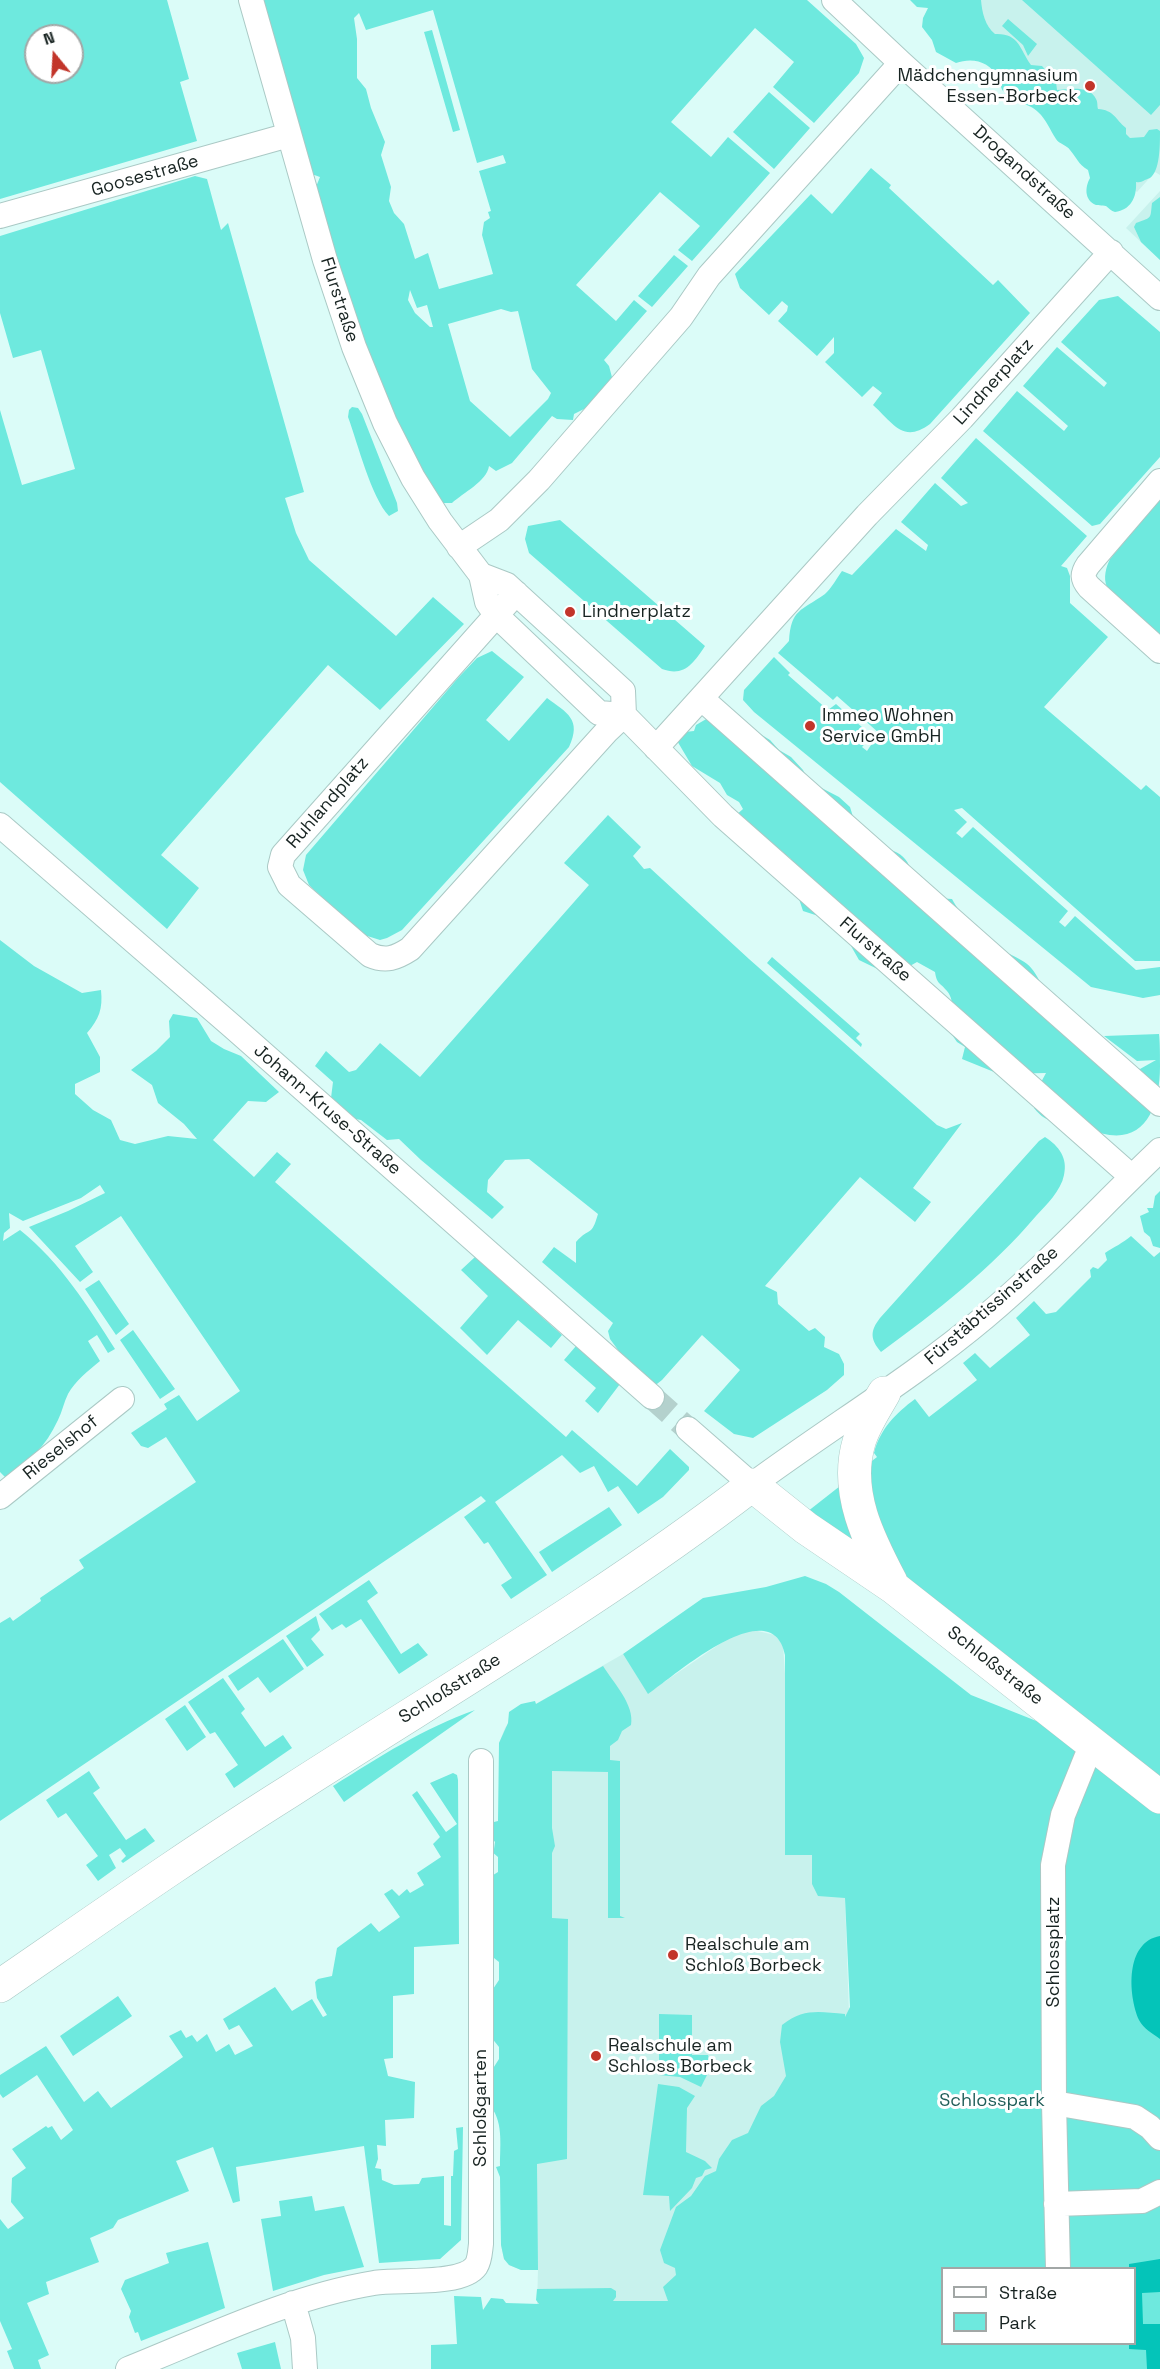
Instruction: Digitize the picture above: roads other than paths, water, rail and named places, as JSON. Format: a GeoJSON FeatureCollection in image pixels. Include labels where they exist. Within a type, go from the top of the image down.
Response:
{"type":"FeatureCollection","features":[{"type":"Feature","properties":{"kind":"street","name":"Flurstraße"},"geometry":{"type":"LineString","coordinates":[[251,0],[342,311],[374,398],[412,478],[481,575],[487,602],[497,615],[593,708],[599,713],[624,715],[723,816],[1132,1177]]}},
{"type":"Feature","properties":{"kind":"street","name":"Drogandstraße"},"geometry":{"type":"LineString","coordinates":[[834,0],[1160,298]]}},
{"type":"Feature","properties":{"kind":"street"},"geometry":{"type":"LineString","coordinates":[[459,547],[499,520],[539,480],[681,317],[709,276],[901,63]]}},
{"type":"Feature","properties":{"kind":"street","name":"Goosestraße"},"geometry":{"type":"LineString","coordinates":[[0,216],[289,135]]}},
{"type":"Feature","properties":{"kind":"street","name":"Lindnerplatz"},"geometry":{"type":"LineString","coordinates":[[656,748],[867,515],[962,418],[1111,252]]}},
{"type":"Feature","properties":{"kind":"street"},"geometry":{"type":"LineString","coordinates":[[1160,481],[1088,565],[1083,574],[1084,581],[1089,588],[1160,651]]}},
{"type":"Feature","properties":{"kind":"street","name":"Flurstraße"},"geometry":{"type":"LineString","coordinates":[[481,575],[507,585],[623,691],[624,715]]}},
{"type":"Feature","properties":{"kind":"street","name":"Ruhlandplatz"},"geometry":{"type":"LineString","coordinates":[[516,593],[369,756],[280,861],[280,867],[289,885],[370,955],[385,959],[399,957],[410,948],[606,731],[624,715]]}},
{"type":"Feature","properties":{"kind":"street"},"geometry":{"type":"LineString","coordinates":[[702,699],[1160,1104]]}},
{"type":"Feature","properties":{"kind":"street","name":"Johann-Kruse-Straße"},"geometry":{"type":"LineString","coordinates":[[0,825],[224,1019],[652,1397]]}},
{"type":"Feature","properties":{"kind":"street","name":"Fürstäbtissinstraße"},"geometry":{"type":"LineString","coordinates":[[752,1485],[809,1442],[937,1356],[992,1311],[1160,1150]]}},
{"type":"Feature","properties":{"kind":"street","name":"Schloßstraße"},"geometry":{"type":"LineString","coordinates":[[884,1393],[859,1442],[855,1481],[863,1522],[893,1587]]}},
{"type":"Feature","properties":{"kind":"street","name":"Rieselshof"},"geometry":{"type":"LineString","coordinates":[[0,1497],[122,1399]]}},
{"type":"Feature","properties":{"kind":"street"},"geometry":{"type":"LineString","coordinates":[[688,1429],[752,1485]]}},
{"type":"Feature","properties":{"kind":"street","name":"Schloßstraße"},"geometry":{"type":"LineString","coordinates":[[0,1986],[279,1798],[577,1609],[695,1528],[752,1485],[806,1528],[893,1587],[1160,1797]]}},
{"type":"Feature","properties":{"kind":"street","name":"Schlossplatz"},"geometry":{"type":"LineString","coordinates":[[1058,2267],[1054,2103],[1053,1865],[1058,1833],[1086,1758],[1096,1745]]}},
{"type":"Feature","properties":{"kind":"street","name":"Schloßgarten"},"geometry":{"type":"LineString","coordinates":[[128,2369],[293,2303],[376,2283],[459,2276],[476,2266],[480,2256],[481,1761]]}},
{"type":"Feature","properties":{"kind":"street"},"geometry":{"type":"LineString","coordinates":[[1054,2103],[1135,2117],[1150,2127],[1160,2138]]}},
{"type":"Feature","properties":{"kind":"street"},"geometry":{"type":"LineString","coordinates":[[1056,2204],[1142,2201],[1160,2192]]}},
{"type":"Feature","properties":{"kind":"street"},"geometry":{"type":"LineString","coordinates":[[293,2303],[303,2338],[305,2369]]}},
{"type":"Feature","properties":{"kind":"tunnel"},"geometry":{"type":"LineString","coordinates":[[652,1397],[688,1429]]}},
{"type":"Feature","properties":{"kind":"place","name":"Mädchengymnasium Essen-Borbeck"},"geometry":{"type":"Point","coordinates":[1090,86]}},
{"type":"Feature","properties":{"kind":"place","name":"Lindnerplatz"},"geometry":{"type":"Point","coordinates":[570,612]}},
{"type":"Feature","properties":{"kind":"place","name":"Immeo Wohnen Service GmbH"},"geometry":{"type":"Point","coordinates":[810,726]}},
{"type":"Feature","properties":{"kind":"place","name":"Realschule am Schloß Borbeck"},"geometry":{"type":"Point","coordinates":[673,1955]}},
{"type":"Feature","properties":{"kind":"place","name":"Realschule am Schloss Borbeck"},"geometry":{"type":"Point","coordinates":[596,2056]}},
{"type":"Feature","properties":{"kind":"park label","name":"Schlosspark"},"geometry":{"type":"Point","coordinates":[992,2101]}}]}
